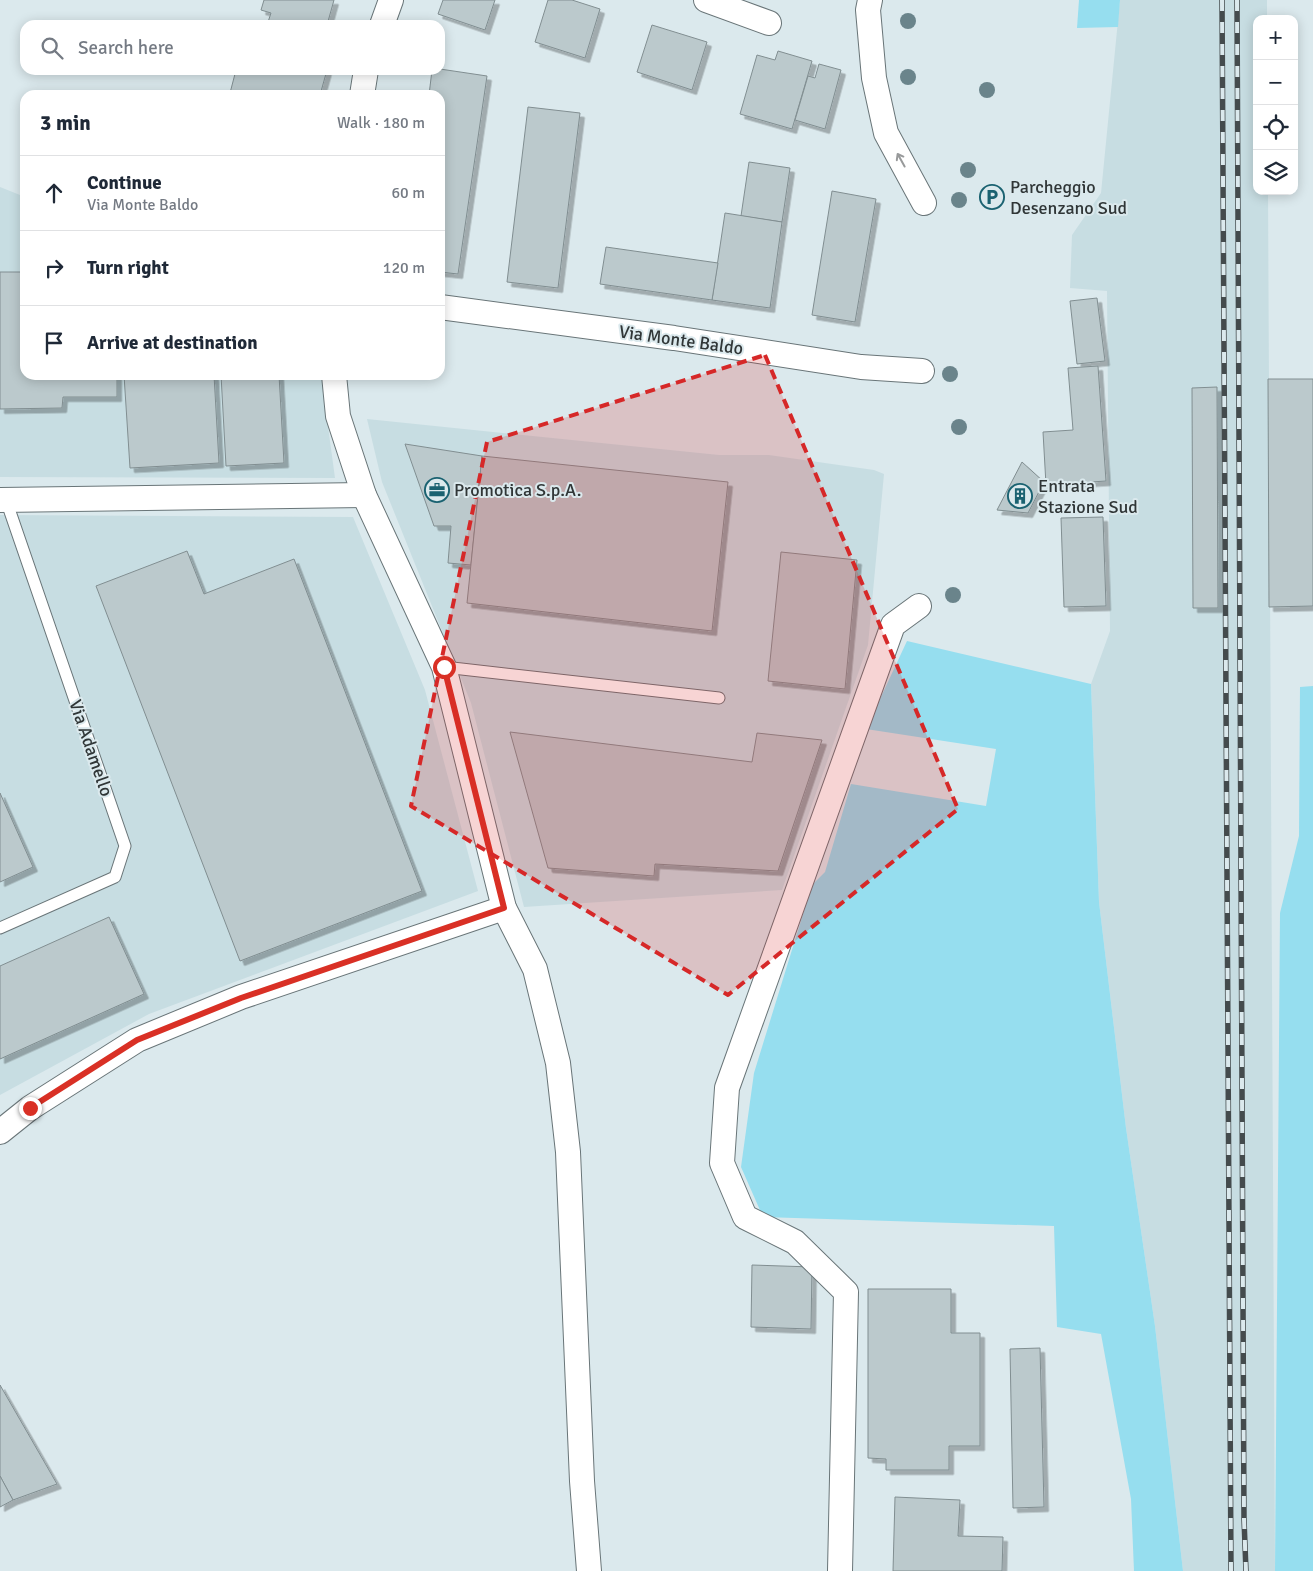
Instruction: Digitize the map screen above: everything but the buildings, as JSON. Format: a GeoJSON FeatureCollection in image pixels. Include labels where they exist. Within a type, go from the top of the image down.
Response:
{"type":"FeatureCollection","features":[{"type":"Feature","properties":{"kind":"street"},"geometry":{"type":"LineString","coordinates":[[384,20],[392,0]]}},
{"type":"Feature","properties":{"kind":"street"},"geometry":{"type":"LineString","coordinates":[[706,0],[769,23]]}},
{"type":"Feature","properties":{"kind":"street"},"geometry":{"type":"LineString","coordinates":[[870,0],[868,10],[874,78],[886,133],[924,202]]}},
{"type":"Feature","properties":{"kind":"street"},"geometry":{"type":"LineString","coordinates":[[363,90],[365,75]]}},
{"type":"Feature","properties":{"kind":"street","name":"Via Monte Baldo"},"geometry":{"type":"LineString","coordinates":[[445,307],[693,341],[861,368],[922,370]]}},
{"type":"Feature","properties":{"kind":"street"},"geometry":{"type":"LineString","coordinates":[[334,380],[338,416],[364,495],[444,667],[504,908],[535,969],[558,1063],[568,1152],[582,1481],[589,1571]]}},
{"type":"Feature","properties":{"kind":"street","name":"Via Adamello"},"geometry":{"type":"LineString","coordinates":[[3,500],[364,495]]}},
{"type":"Feature","properties":{"kind":"street"},"geometry":{"type":"LineString","coordinates":[[840,1571],[846,1292],[795,1242],[745,1217],[722,1163],[728,1088],[892,624],[919,606]]}},
{"type":"Feature","properties":{"kind":"street"},"geometry":{"type":"LineString","coordinates":[[0,1132],[30,1108],[137,1040],[241,998],[504,908]]}},
{"type":"Feature","properties":{"kind":"lane","name":"Via Adamello"},"geometry":{"type":"LineString","coordinates":[[0,928],[115,877],[125,846],[3,500]]}},
{"type":"Feature","properties":{"kind":"lane"},"geometry":{"type":"LineString","coordinates":[[444,667],[719,698]]}},
{"type":"Feature","properties":{"kind":"highlighted area"},"geometry":{"type":"Polygon","coordinates":[[[765,355],[958,809],[728,995],[411,806],[487,442],[765,355]]]}},
{"type":"Feature","properties":{"kind":"shaded area"},"geometry":{"type":"Polygon","coordinates":[[[1079,0],[1120,0],[1118,27],[1077,28],[1079,0]]]}},
{"type":"Feature","properties":{"kind":"shaded area"},"geometry":{"type":"Polygon","coordinates":[[[1120,0],[1267,0],[1267,15],[1253,15],[1253,195],[1268,195],[1275,1571],[1183,1571],[1155,1326],[1126,1128],[1099,902],[1091,684],[1110,631],[1107,291],[1070,288],[1072,235],[1101,193],[1120,0]]]}},
{"type":"Feature","properties":{"kind":"shaded area"},"geometry":{"type":"Polygon","coordinates":[[[0,187],[20,195],[20,380],[322,380],[335,478],[0,477],[0,187]]]}},
{"type":"Feature","properties":{"kind":"shaded area"},"geometry":{"type":"Polygon","coordinates":[[[367,419],[719,455],[769,455],[874,470],[884,474],[868,645],[782,890],[524,907],[471,703],[382,482],[367,419]]]}},
{"type":"Feature","properties":{"kind":"shaded area"},"geometry":{"type":"Polygon","coordinates":[[[0,515],[353,517],[425,690],[478,891],[149,1014],[0,1095],[0,515]]]}},
{"type":"Feature","properties":{"kind":"shaded area"},"geometry":{"type":"Polygon","coordinates":[[[907,641],[1091,684],[1099,902],[1126,1128],[1155,1326],[1183,1571],[1134,1571],[1131,1499],[1101,1334],[1057,1327],[1054,1226],[763,1217],[741,1167],[754,1073],[812,885],[825,872],[851,784],[986,806],[996,749],[866,729],[907,641]]]}},
{"type":"Feature","properties":{"kind":"shaded area"},"geometry":{"type":"Polygon","coordinates":[[[1313,686],[1313,1571],[1275,1571],[1280,913],[1299,836],[1300,687],[1313,686]]]}},
{"type":"Feature","properties":{"kind":"railway"},"geometry":{"type":"LineString","coordinates":[[1222,0],[1231,1571]]}},
{"type":"Feature","properties":{"kind":"railway"},"geometry":{"type":"LineString","coordinates":[[1237,0],[1244,1519],[1246,1571]]}},
{"type":"Feature","properties":{"kind":"place","name":"Parcheggio Desenzano Sud"},"geometry":{"type":"Point","coordinates":[992,197]}},
{"type":"Feature","properties":{"kind":"place","name":"Promotica S.p.A."},"geometry":{"type":"Point","coordinates":[437,490]}},
{"type":"Feature","properties":{"kind":"place","name":"Entrata Stazione Sud"},"geometry":{"type":"Point","coordinates":[1020,496]}},
{"type":"Feature","properties":{"kind":"route"},"geometry":{"type":"LineString","coordinates":[[30,1108],[137,1040],[241,998],[504,908],[444,667]]}}]}
